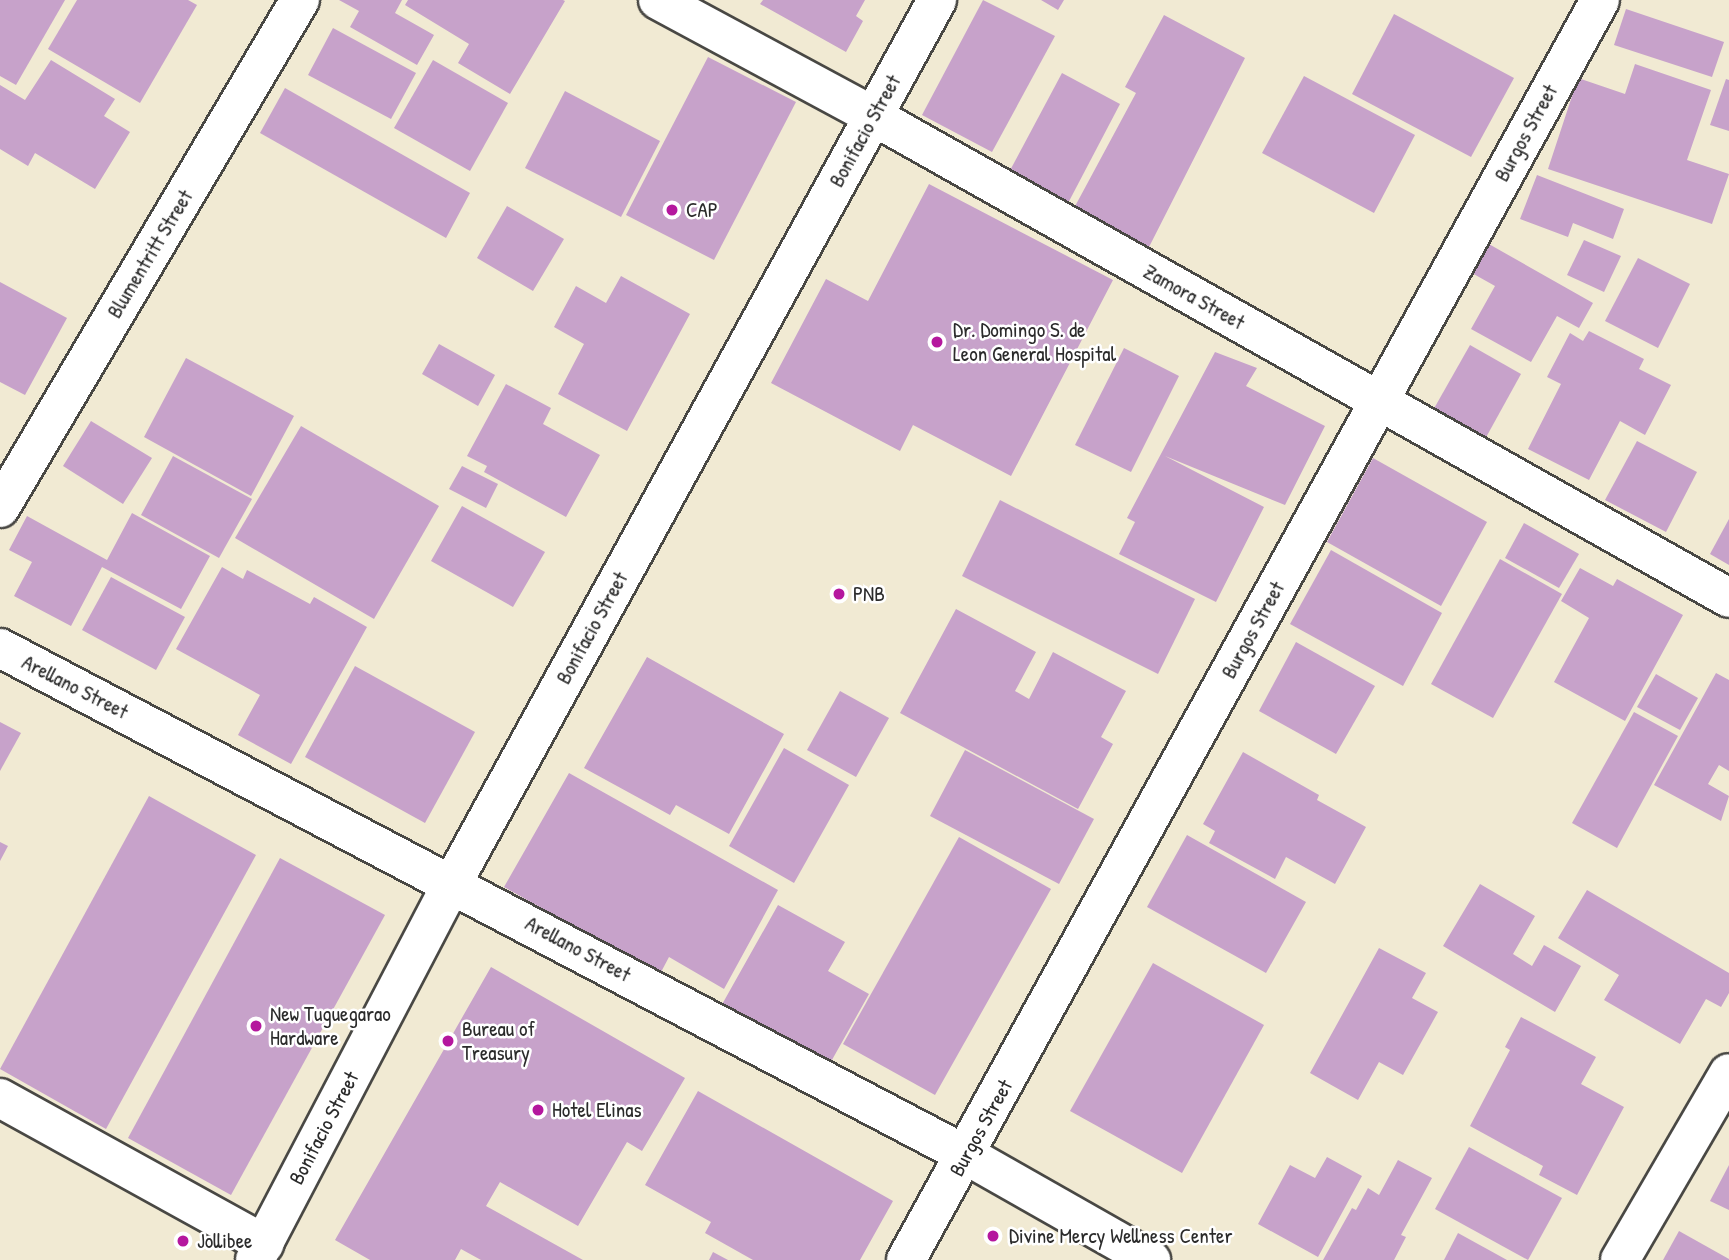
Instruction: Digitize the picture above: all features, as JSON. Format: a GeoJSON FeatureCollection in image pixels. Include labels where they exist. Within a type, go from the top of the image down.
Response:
{"type":"FeatureCollection","features":[{"type":"Feature","properties":{"kind":"street","name":"Blumentritt Street"},"geometry":{"type":"LineString","coordinates":[[0,508],[300,0]]}},
{"type":"Feature","properties":{"kind":"street","name":"Zamora Street"},"geometry":{"type":"LineString","coordinates":[[658,0],[873,116],[1729,598]]}},
{"type":"Feature","properties":{"kind":"street","name":"Bonifacio Street"},"geometry":{"type":"LineString","coordinates":[[259,1252],[453,882],[937,0]]}},
{"type":"Feature","properties":{"kind":"street","name":"Burgos Street"},"geometry":{"type":"LineString","coordinates":[[906,1260],[1600,0]]}},
{"type":"Feature","properties":{"kind":"street","name":"Arellano Street"},"geometry":{"type":"LineString","coordinates":[[0,648],[453,882],[966,1155],[1151,1260]]}},
{"type":"Feature","properties":{"kind":"street"},"geometry":{"type":"LineString","coordinates":[[1620,1260],[1729,1073]]}},
{"type":"Feature","properties":{"kind":"street"},"geometry":{"type":"LineString","coordinates":[[0,1098],[259,1252]]}},
{"type":"Feature","properties":{"kind":"building"},"geometry":{"type":"Polygon","coordinates":[[[0,0],[65,0],[16,85],[0,76],[0,0]]]}},
{"type":"Feature","properties":{"kind":"building"},"geometry":{"type":"Polygon","coordinates":[[[77,0],[188,0],[197,5],[140,103],[48,49],[77,0]]]}},
{"type":"Feature","properties":{"kind":"building"},"geometry":{"type":"Polygon","coordinates":[[[339,0],[402,0],[395,13],[434,35],[417,65],[350,27],[359,11],[339,0]]]}},
{"type":"Feature","properties":{"kind":"building"},"geometry":{"type":"Polygon","coordinates":[[[408,0],[565,1],[510,94],[458,63],[469,44],[405,5],[408,0]]]}},
{"type":"Feature","properties":{"kind":"building"},"geometry":{"type":"Polygon","coordinates":[[[763,0],[865,0],[856,16],[863,21],[846,52],[760,4],[763,0]]]}},
{"type":"Feature","properties":{"kind":"building"},"geometry":{"type":"Polygon","coordinates":[[[983,0],[1055,36],[992,152],[922,115],[983,0]]]}},
{"type":"Feature","properties":{"kind":"building"},"geometry":{"type":"Polygon","coordinates":[[[1041,0],[1064,0],[1058,10],[1041,0]]]}},
{"type":"Feature","properties":{"kind":"building"},"geometry":{"type":"Polygon","coordinates":[[[1626,9],[1724,42],[1712,77],[1614,45],[1626,9]]]}},
{"type":"Feature","properties":{"kind":"building"},"geometry":{"type":"Polygon","coordinates":[[[1394,14],[1514,78],[1471,157],[1352,94],[1394,14]]]}},
{"type":"Feature","properties":{"kind":"building"},"geometry":{"type":"Polygon","coordinates":[[[1164,15],[1245,58],[1148,249],[1073,210],[1136,93],[1125,87],[1164,15]]]}},
{"type":"Feature","properties":{"kind":"building"},"geometry":{"type":"Polygon","coordinates":[[[333,28],[416,73],[391,119],[308,75],[333,28]]]}},
{"type":"Feature","properties":{"kind":"building"},"geometry":{"type":"Polygon","coordinates":[[[708,57],[796,102],[714,260],[626,215],[708,57]]]}},
{"type":"Feature","properties":{"kind":"building"},"geometry":{"type":"Polygon","coordinates":[[[51,60],[115,99],[104,116],[130,132],[95,189],[35,153],[28,166],[0,149],[0,85],[25,100],[51,60]]]}},
{"type":"Feature","properties":{"kind":"building"},"geometry":{"type":"Polygon","coordinates":[[[433,60],[508,103],[470,171],[394,128],[433,60]]]}},
{"type":"Feature","properties":{"kind":"building"},"geometry":{"type":"Polygon","coordinates":[[[1635,64],[1711,90],[1687,160],[1729,174],[1712,224],[1548,169],[1578,78],[1625,94],[1635,64]]]}},
{"type":"Feature","properties":{"kind":"building"},"geometry":{"type":"Polygon","coordinates":[[[1062,73],[1120,104],[1066,207],[1007,176],[1062,73]]]}},
{"type":"Feature","properties":{"kind":"building"},"geometry":{"type":"Polygon","coordinates":[[[1304,76],[1415,135],[1374,213],[1262,153],[1304,76]]]}},
{"type":"Feature","properties":{"kind":"building"},"geometry":{"type":"Polygon","coordinates":[[[1726,79],[1729,80],[1729,131],[1710,125],[1726,79]]]}},
{"type":"Feature","properties":{"kind":"building"},"geometry":{"type":"Polygon","coordinates":[[[285,88],[470,193],[446,238],[260,133],[285,88]]]}},
{"type":"Feature","properties":{"kind":"building"},"geometry":{"type":"Polygon","coordinates":[[[565,91],[660,141],[621,217],[525,168],[565,91]]]}},
{"type":"Feature","properties":{"kind":"building"},"geometry":{"type":"Polygon","coordinates":[[[1537,175],[1624,209],[1613,239],[1573,223],[1568,237],[1520,219],[1537,175]]]}},
{"type":"Feature","properties":{"kind":"building","name":"Dr. Domingo S. de Leon General Hospital"},"geometry":{"type":"Polygon","coordinates":[[[929,184],[1113,280],[1011,476],[913,425],[900,451],[771,383],[826,279],[868,301],[929,184]]]}},
{"type":"Feature","properties":{"kind":"building"},"geometry":{"type":"Polygon","coordinates":[[[507,206],[564,239],[533,291],[477,258],[507,206]]]}},
{"type":"Feature","properties":{"kind":"building"},"geometry":{"type":"Polygon","coordinates":[[[1480,239],[1593,303],[1579,328],[1557,316],[1531,362],[1471,329],[1495,286],[1463,268],[1480,239]]]}},
{"type":"Feature","properties":{"kind":"building"},"geometry":{"type":"Polygon","coordinates":[[[1584,240],[1621,256],[1604,292],[1567,275],[1584,240]]]}},
{"type":"Feature","properties":{"kind":"building"},"geometry":{"type":"Polygon","coordinates":[[[1638,258],[1690,284],[1658,348],[1605,321],[1638,258]]]}},
{"type":"Feature","properties":{"kind":"building"},"geometry":{"type":"Polygon","coordinates":[[[621,276],[690,314],[627,431],[558,394],[584,344],[554,327],[576,286],[606,303],[621,276]]]}},
{"type":"Feature","properties":{"kind":"building"},"geometry":{"type":"Polygon","coordinates":[[[0,282],[67,318],[25,395],[0,382],[0,282]]]}},
{"type":"Feature","properties":{"kind":"building"},"geometry":{"type":"Polygon","coordinates":[[[1589,331],[1644,359],[1639,369],[1671,385],[1645,435],[1620,421],[1589,480],[1528,449],[1561,384],[1547,377],[1570,333],[1583,341],[1589,331]]]}},
{"type":"Feature","properties":{"kind":"building"},"geometry":{"type":"Polygon","coordinates":[[[439,344],[495,375],[478,406],[422,374],[439,344]]]}},
{"type":"Feature","properties":{"kind":"building"},"geometry":{"type":"Polygon","coordinates":[[[1470,345],[1521,374],[1484,441],[1432,412],[1470,345]]]}},
{"type":"Feature","properties":{"kind":"building"},"geometry":{"type":"Polygon","coordinates":[[[1124,348],[1179,376],[1131,472],[1075,445],[1124,348]]]}},
{"type":"Feature","properties":{"kind":"building"},"geometry":{"type":"Polygon","coordinates":[[[1215,352],[1257,368],[1246,386],[1325,426],[1285,505],[1165,456],[1264,507],[1216,602],[1119,554],[1135,522],[1127,518],[1215,352]]]}},
{"type":"Feature","properties":{"kind":"building"},"geometry":{"type":"Polygon","coordinates":[[[186,358],[294,416],[251,496],[144,437],[186,358]]]}},
{"type":"Feature","properties":{"kind":"building"},"geometry":{"type":"Polygon","coordinates":[[[506,384],[551,408],[543,424],[600,455],[566,517],[484,472],[487,466],[467,456],[506,384]]]}},
{"type":"Feature","properties":{"kind":"building"},"geometry":{"type":"Polygon","coordinates":[[[91,421],[152,458],[123,504],[63,466],[91,421]]]}},
{"type":"Feature","properties":{"kind":"building"},"geometry":{"type":"Polygon","coordinates":[[[301,426],[439,506],[374,619],[235,538],[301,426]]]}},
{"type":"Feature","properties":{"kind":"building"},"geometry":{"type":"Polygon","coordinates":[[[1637,441],[1697,472],[1666,532],[1605,500],[1637,441]]]}},
{"type":"Feature","properties":{"kind":"building"},"geometry":{"type":"Polygon","coordinates":[[[173,456],[252,499],[219,558],[141,515],[173,456]]]}},
{"type":"Feature","properties":{"kind":"building"},"geometry":{"type":"Polygon","coordinates":[[[1373,458],[1487,522],[1441,606],[1327,542],[1373,458]]]}},
{"type":"Feature","properties":{"kind":"building"},"geometry":{"type":"Polygon","coordinates":[[[462,466],[498,484],[486,508],[449,489],[462,466]]]}},
{"type":"Feature","properties":{"kind":"building"},"geometry":{"type":"Polygon","coordinates":[[[1000,500],[1195,599],[1158,674],[962,576],[1000,500]]]}},
{"type":"Feature","properties":{"kind":"building"},"geometry":{"type":"Polygon","coordinates":[[[462,506],[545,552],[513,607],[431,561],[462,506]]]}},
{"type":"Feature","properties":{"kind":"building"},"geometry":{"type":"Polygon","coordinates":[[[132,513],[210,556],[181,609],[102,567],[71,626],[14,596],[32,562],[9,550],[27,516],[107,560],[132,513]]]}},
{"type":"Feature","properties":{"kind":"building"},"geometry":{"type":"Polygon","coordinates":[[[1729,519],[1729,565],[1710,554],[1729,519]]]}},
{"type":"Feature","properties":{"kind":"building"},"geometry":{"type":"Polygon","coordinates":[[[1524,523],[1579,554],[1559,588],[1505,558],[1524,523]]]}},
{"type":"Feature","properties":{"kind":"building"},"geometry":{"type":"Polygon","coordinates":[[[1331,550],[1442,613],[1403,686],[1290,624],[1331,550]]]}},
{"type":"Feature","properties":{"kind":"building"},"geometry":{"type":"Polygon","coordinates":[[[1500,559],[1562,594],[1493,718],[1431,684],[1500,559]]]}},
{"type":"Feature","properties":{"kind":"building"},"geometry":{"type":"Polygon","coordinates":[[[222,567],[243,579],[247,570],[310,604],[314,597],[367,627],[291,764],[238,735],[260,695],[176,649],[222,567]]]}},
{"type":"Feature","properties":{"kind":"building"},"geometry":{"type":"Polygon","coordinates":[[[1580,568],[1613,586],[1617,579],[1683,615],[1625,721],[1554,682],[1589,618],[1561,601],[1580,568]]]}},
{"type":"Feature","properties":{"kind":"building"},"geometry":{"type":"Polygon","coordinates":[[[111,577],[185,617],[156,670],[82,630],[111,577]]]}},
{"type":"Feature","properties":{"kind":"building"},"geometry":{"type":"Polygon","coordinates":[[[956,609],[1036,652],[1015,691],[1029,699],[1053,652],[1126,691],[1101,737],[1113,744],[1078,809],[900,713],[956,609]]]}},
{"type":"Feature","properties":{"kind":"building"},"geometry":{"type":"Polygon","coordinates":[[[1296,642],[1375,686],[1336,754],[1259,711],[1296,642]]]}},
{"type":"Feature","properties":{"kind":"building"},"geometry":{"type":"Polygon","coordinates":[[[647,657],[784,734],[729,834],[676,805],[670,815],[584,768],[647,657]]]}},
{"type":"Feature","properties":{"kind":"building"},"geometry":{"type":"Polygon","coordinates":[[[355,666],[475,732],[425,823],[305,757],[355,666]]]}},
{"type":"Feature","properties":{"kind":"building"},"geometry":{"type":"Polygon","coordinates":[[[1716,673],[1729,680],[1729,771],[1719,765],[1708,784],[1729,796],[1721,821],[1654,785],[1716,673]]]}},
{"type":"Feature","properties":{"kind":"building"},"geometry":{"type":"Polygon","coordinates":[[[1656,674],[1698,698],[1680,730],[1637,707],[1656,674]]]}},
{"type":"Feature","properties":{"kind":"building"},"geometry":{"type":"Polygon","coordinates":[[[840,691],[889,718],[856,777],[807,750],[840,691]]]}},
{"type":"Feature","properties":{"kind":"building"},"geometry":{"type":"Polygon","coordinates":[[[1634,712],[1678,736],[1617,848],[1572,823],[1634,712]]]}},
{"type":"Feature","properties":{"kind":"building"},"geometry":{"type":"Polygon","coordinates":[[[0,722],[21,733],[0,771],[0,722]]]}},
{"type":"Feature","properties":{"kind":"building"},"geometry":{"type":"Polygon","coordinates":[[[784,748],[849,785],[794,883],[729,846],[784,748]]]}},
{"type":"Feature","properties":{"kind":"building"},"geometry":{"type":"Polygon","coordinates":[[[965,750],[1094,819],[1059,884],[930,816],[965,750]]]}},
{"type":"Feature","properties":{"kind":"building"},"geometry":{"type":"Polygon","coordinates":[[[1243,752],[1319,795],[1317,800],[1366,827],[1335,884],[1286,857],[1275,879],[1209,843],[1215,831],[1203,824],[1243,752]]]}},
{"type":"Feature","properties":{"kind":"building"},"geometry":{"type":"Polygon","coordinates":[[[569,773],[778,890],[724,989],[669,957],[660,974],[504,887],[569,773]]]}},
{"type":"Feature","properties":{"kind":"building"},"geometry":{"type":"Polygon","coordinates":[[[149,796],[256,855],[106,1129],[0,1069],[149,796]]]}},
{"type":"Feature","properties":{"kind":"building"},"geometry":{"type":"Polygon","coordinates":[[[1187,835],[1306,902],[1266,973],[1147,907],[1187,835]]]}},
{"type":"Feature","properties":{"kind":"building"},"geometry":{"type":"Polygon","coordinates":[[[959,837],[1051,889],[935,1095],[843,1044],[959,837]]]}},
{"type":"Feature","properties":{"kind":"building"},"geometry":{"type":"Polygon","coordinates":[[[0,842],[8,846],[0,861],[0,842]]]}},
{"type":"Feature","properties":{"kind":"building","name":"New Tuguegarao Hardware"},"geometry":{"type":"Polygon","coordinates":[[[280,858],[385,915],[231,1195],[128,1138],[280,858]]]}},
{"type":"Feature","properties":{"kind":"building"},"geometry":{"type":"Polygon","coordinates":[[[1480,884],[1535,916],[1513,954],[1532,966],[1544,945],[1581,966],[1555,1012],[1443,946],[1480,884]]]}},
{"type":"Feature","properties":{"kind":"building"},"geometry":{"type":"Polygon","coordinates":[[[1587,890],[1729,973],[1729,993],[1721,1007],[1706,999],[1680,1044],[1604,1000],[1619,975],[1558,938],[1587,890]]]}},
{"type":"Feature","properties":{"kind":"building"},"geometry":{"type":"Polygon","coordinates":[[[778,905],[845,942],[828,971],[869,994],[828,1067],[720,1008],[778,905]]]}},
{"type":"Feature","properties":{"kind":"building"},"geometry":{"type":"Polygon","coordinates":[[[1379,948],[1426,973],[1412,998],[1438,1012],[1403,1075],[1379,1062],[1358,1100],[1310,1073],[1379,948]]]}},
{"type":"Feature","properties":{"kind":"building"},"geometry":{"type":"Polygon","coordinates":[[[1153,963],[1264,1025],[1182,1173],[1070,1111],[1153,963]]]}},
{"type":"Feature","properties":{"kind":"building","name":"Hotel Elinas"},"geometry":{"type":"Polygon","coordinates":[[[491,967],[685,1078],[642,1151],[627,1142],[578,1226],[500,1182],[486,1206],[583,1260],[481,1260],[461,1249],[455,1260],[370,1260],[335,1240],[491,967]]]}},
{"type":"Feature","properties":{"kind":"building"},"geometry":{"type":"Polygon","coordinates":[[[1521,1017],[1596,1057],[1581,1084],[1624,1107],[1577,1195],[1539,1175],[1543,1166],[1470,1126],[1510,1050],[1505,1047],[1521,1017]]]}},
{"type":"Feature","properties":{"kind":"building"},"geometry":{"type":"Polygon","coordinates":[[[698,1091],[893,1201],[860,1260],[753,1260],[705,1233],[711,1222],[645,1185],[698,1091]]]}},
{"type":"Feature","properties":{"kind":"building"},"geometry":{"type":"Polygon","coordinates":[[[1469,1147],[1562,1198],[1528,1260],[1435,1209],[1469,1147]]]}},
{"type":"Feature","properties":{"kind":"building"},"geometry":{"type":"Polygon","coordinates":[[[1327,1157],[1362,1176],[1318,1257],[1258,1224],[1290,1165],[1315,1178],[1327,1157]]]}},
{"type":"Feature","properties":{"kind":"building"},"geometry":{"type":"Polygon","coordinates":[[[1398,1160],[1432,1178],[1401,1235],[1406,1237],[1394,1260],[1323,1260],[1352,1208],[1356,1210],[1368,1188],[1379,1195],[1398,1160]]]}},
{"type":"Feature","properties":{"kind":"building"},"geometry":{"type":"Polygon","coordinates":[[[1729,1165],[1729,1210],[1710,1201],[1729,1165]]]}},
{"type":"Feature","properties":{"kind":"building"},"geometry":{"type":"Polygon","coordinates":[[[1679,1231],[1729,1259],[1729,1260],[1663,1260],[1679,1231]]]}},
{"type":"Feature","properties":{"kind":"building"},"geometry":{"type":"Polygon","coordinates":[[[1458,1233],[1507,1260],[1444,1260],[1458,1233]]]}},
{"type":"Feature","properties":{"kind":"building"},"geometry":{"type":"Polygon","coordinates":[[[713,1252],[728,1260],[709,1260],[713,1252]]]}},
{"type":"Feature","properties":{"kind":"place","name":"CAP"},"geometry":{"type":"Point","coordinates":[672,210]}},
{"type":"Feature","properties":{"kind":"place","name":"Dr. Domingo S. de Leon General Hospital"},"geometry":{"type":"Point","coordinates":[937,342]}},
{"type":"Feature","properties":{"kind":"place","name":"PNB"},"geometry":{"type":"Point","coordinates":[839,594]}},
{"type":"Feature","properties":{"kind":"place","name":"New Tuguegarao Hardware"},"geometry":{"type":"Point","coordinates":[256,1026]}},
{"type":"Feature","properties":{"kind":"place","name":"Bureau of Treasury"},"geometry":{"type":"Point","coordinates":[448,1041]}},
{"type":"Feature","properties":{"kind":"place","name":"Hotel Elinas"},"geometry":{"type":"Point","coordinates":[538,1110]}},
{"type":"Feature","properties":{"kind":"place","name":"Divine Mercy Wellness Center"},"geometry":{"type":"Point","coordinates":[993,1236]}},
{"type":"Feature","properties":{"kind":"place","name":"Jollibee"},"geometry":{"type":"Point","coordinates":[183,1241]}}]}
